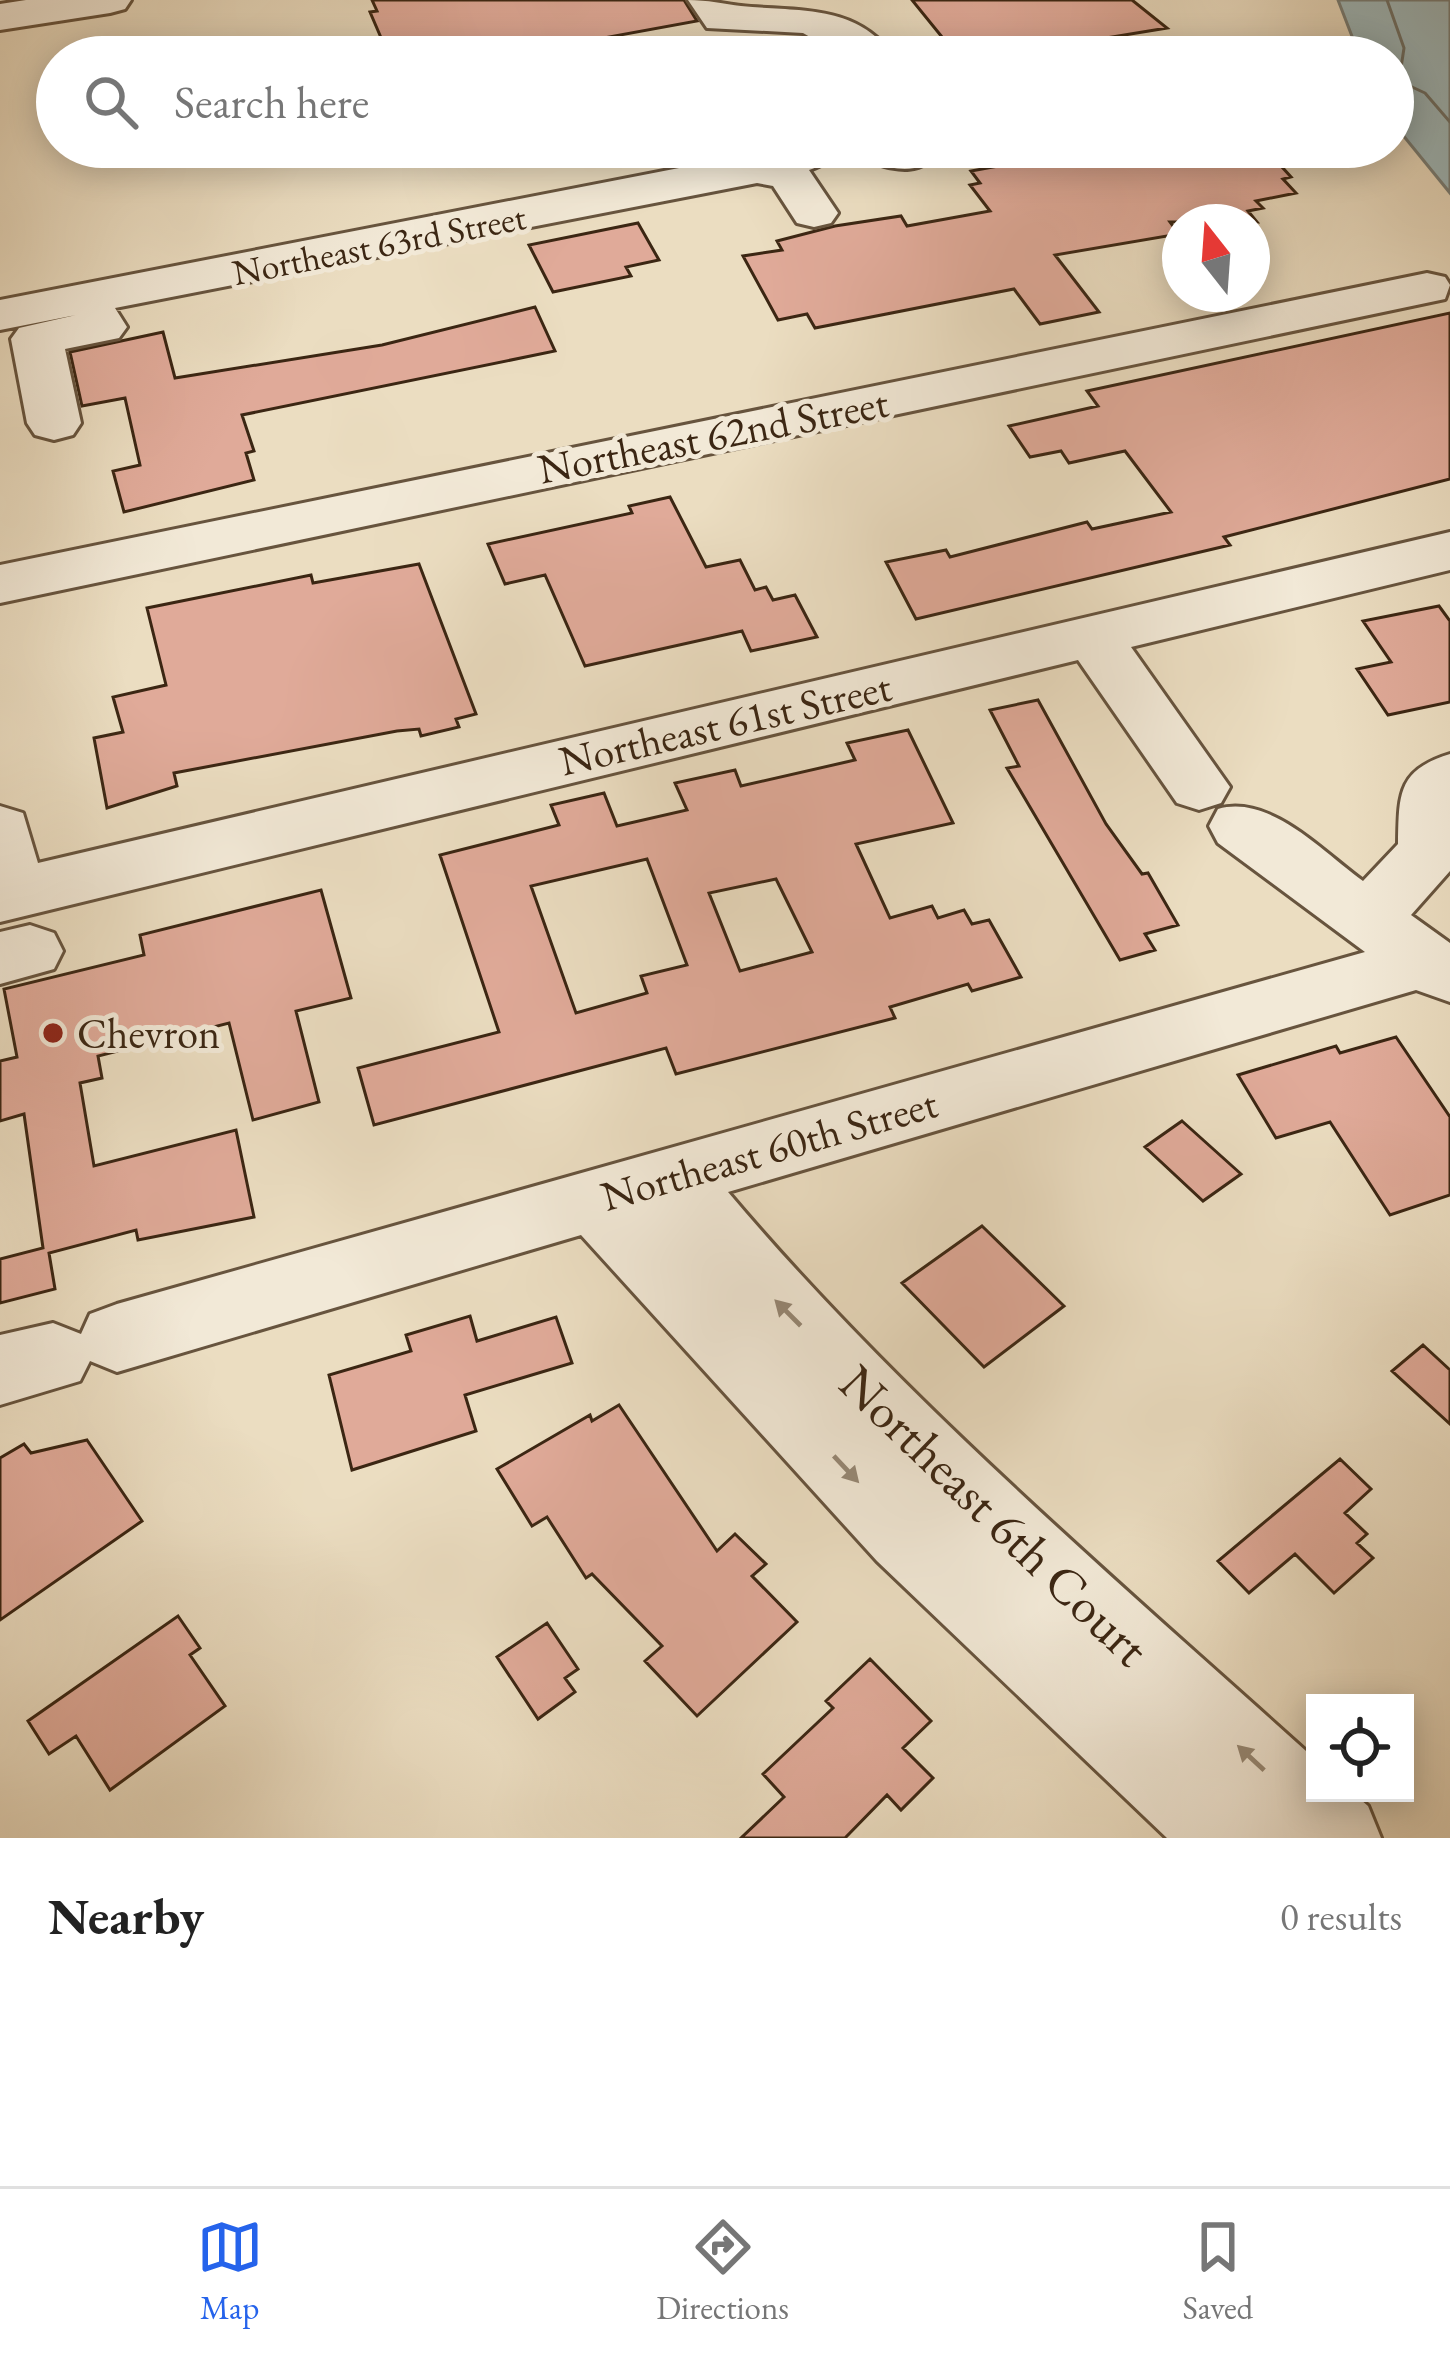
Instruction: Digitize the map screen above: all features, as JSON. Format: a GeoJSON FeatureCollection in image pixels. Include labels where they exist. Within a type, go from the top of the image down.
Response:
{"type":"FeatureCollection","features":[{"type":"Feature","properties":{"kind":"street"},"geometry":{"type":"LineString","coordinates":[[0,17],[110,0]]}},
{"type":"Feature","properties":{"kind":"street"},"geometry":{"type":"LineString","coordinates":[[716,19],[810,18],[850,36]]}},
{"type":"Feature","properties":{"kind":"street","name":"Northeast 63rd Street"},"geometry":{"type":"LineString","coordinates":[[0,315],[761,168]]}},
{"type":"Feature","properties":{"kind":"street"},"geometry":{"type":"LineString","coordinates":[[757,169],[789,175],[814,214]]}},
{"type":"Feature","properties":{"kind":"street"},"geometry":{"type":"LineString","coordinates":[[345,250],[364,299]]}},
{"type":"Feature","properties":{"kind":"street","name":"Northeast 62nd Street"},"geometry":{"type":"LineString","coordinates":[[0,584],[1427,288]]}},
{"type":"Feature","properties":{"kind":"street"},"geometry":{"type":"LineString","coordinates":[[54,423],[37,339],[101,327],[94,298]]}},
{"type":"Feature","properties":{"kind":"street","name":"Northeast 61st Street"},"geometry":{"type":"LineString","coordinates":[[10,925],[1091,635],[1450,551]]}},
{"type":"Feature","properties":{"kind":"street"},"geometry":{"type":"LineString","coordinates":[[1091,635],[1220,807],[1436,971]]}},
{"type":"Feature","properties":{"kind":"street"},"geometry":{"type":"LineString","coordinates":[[1366,920],[1430,851],[1430,795],[1450,777]]}},
{"type":"Feature","properties":{"kind":"street"},"geometry":{"type":"LineString","coordinates":[[0,830],[10,925]]}},
{"type":"Feature","properties":{"kind":"street","name":"Northeast 60th Street"},"geometry":{"type":"LineString","coordinates":[[57,1355],[670,1177],[1436,971]]}},
{"type":"Feature","properties":{"kind":"street","name":"Northeast 6th Court"},"geometry":{"type":"LineString","coordinates":[[670,1177],[760,1285],[1046,1571],[1336,1838]]}},
{"type":"Feature","properties":{"kind":"street","name":"Northeast 6th Court"},"geometry":{"type":"LineString","coordinates":[[594,1199],[906,1534],[1232,1838]]}},
{"type":"Feature","properties":{"kind":"water"},"geometry":{"type":"Polygon","coordinates":[[[1338,0],[1450,0],[1450,193],[1414,149],[1414,36],[1352,36],[1338,0]]]}},
{"type":"Feature","properties":{"kind":"building"},"geometry":{"type":"Polygon","coordinates":[[[372,0],[684,0],[697,21],[615,36],[380,36],[370,12],[377,11],[372,0]]]}},
{"type":"Feature","properties":{"kind":"building"},"geometry":{"type":"Polygon","coordinates":[[[912,0],[1132,0],[1167,28],[1118,36],[941,36],[912,0]]]}},
{"type":"Feature","properties":{"kind":"building"},"geometry":{"type":"Polygon","coordinates":[[[1283,168],[1291,177],[1283,179],[1296,193],[1256,201],[1259,204],[1162,204],[1162,237],[1055,255],[1099,312],[1040,324],[1014,289],[815,328],[807,314],[778,320],[743,256],[782,250],[777,241],[835,226],[901,216],[907,226],[990,211],[970,185],[980,183],[971,171],[1283,168]]]}},
{"type":"Feature","properties":{"kind":"building"},"geometry":{"type":"Polygon","coordinates":[[[638,223],[659,260],[626,267],[631,276],[553,292],[529,245],[638,223]]]}},
{"type":"Feature","properties":{"kind":"building"},"geometry":{"type":"Polygon","coordinates":[[[535,307],[555,351],[242,415],[254,451],[246,453],[254,480],[124,512],[113,471],[140,465],[125,398],[82,406],[70,352],[163,332],[175,378],[382,345],[535,307]]]}},
{"type":"Feature","properties":{"kind":"building"},"geometry":{"type":"Polygon","coordinates":[[[1450,313],[1450,479],[1224,537],[1230,545],[916,619],[886,562],[946,550],[950,557],[1087,522],[1092,529],[1171,512],[1125,451],[1069,463],[1061,451],[1030,457],[1009,426],[1098,406],[1087,391],[1450,313]]]}},
{"type":"Feature","properties":{"kind":"building"},"geometry":{"type":"Polygon","coordinates":[[[670,497],[706,567],[740,560],[755,590],[766,587],[773,600],[795,595],[817,637],[751,651],[742,631],[585,666],[545,575],[505,584],[488,544],[632,513],[629,506],[670,497]]]}},
{"type":"Feature","properties":{"kind":"building"},"geometry":{"type":"Polygon","coordinates":[[[419,564],[476,714],[456,719],[459,727],[421,736],[419,729],[397,731],[174,773],[177,786],[107,808],[94,738],[123,732],[113,697],[166,685],[147,608],[311,575],[313,583],[419,564]]]}},
{"type":"Feature","properties":{"kind":"building"},"geometry":{"type":"Polygon","coordinates":[[[1439,606],[1450,621],[1450,702],[1388,715],[1357,669],[1391,662],[1363,621],[1439,606]]]}},
{"type":"Feature","properties":{"kind":"building"},"geometry":{"type":"Polygon","coordinates":[[[1038,700],[1106,824],[1142,874],[1148,873],[1178,925],[1145,934],[1155,950],[1120,960],[1007,768],[1019,766],[990,710],[1038,700]]]}},
{"type":"Feature","properties":{"kind":"building"},"geometry":{"type":"Polygon","coordinates":[[[908,730],[953,823],[856,844],[890,918],[932,906],[938,918],[964,910],[972,924],[989,920],[1021,977],[972,991],[968,984],[890,1007],[895,1018],[676,1074],[666,1048],[374,1125],[358,1068],[499,1032],[440,855],[559,825],[551,805],[604,793],[617,826],[687,810],[675,783],[735,770],[741,786],[855,760],[847,743],[908,730]],[[647,859],[531,886],[576,1013],[647,993],[641,976],[687,965],[647,859]],[[776,879],[709,893],[740,971],[812,952],[776,879]]]}},
{"type":"Feature","properties":{"kind":"building"},"geometry":{"type":"Polygon","coordinates":[[[321,890],[351,998],[296,1011],[319,1102],[253,1120],[229,1023],[98,1056],[102,1078],[80,1083],[94,1166],[236,1130],[254,1217],[138,1240],[136,1230],[49,1253],[55,1289],[0,1303],[0,1259],[43,1248],[24,1114],[0,1121],[0,1061],[17,1057],[4,989],[144,955],[140,935],[321,890]]]}},
{"type":"Feature","properties":{"kind":"building"},"geometry":{"type":"Polygon","coordinates":[[[1396,1037],[1450,1117],[1450,1195],[1390,1215],[1330,1122],[1276,1138],[1238,1075],[1336,1046],[1340,1053],[1396,1037]]]}},
{"type":"Feature","properties":{"kind":"building"},"geometry":{"type":"Polygon","coordinates":[[[1182,1121],[1241,1174],[1203,1201],[1145,1147],[1182,1121]]]}},
{"type":"Feature","properties":{"kind":"building"},"geometry":{"type":"Polygon","coordinates":[[[982,1226],[1064,1306],[984,1367],[902,1283],[982,1226]]]}},
{"type":"Feature","properties":{"kind":"building"},"geometry":{"type":"Polygon","coordinates":[[[470,1316],[477,1341],[556,1317],[572,1363],[465,1395],[476,1431],[352,1470],[329,1375],[411,1351],[406,1335],[470,1316]]]}},
{"type":"Feature","properties":{"kind":"building"},"geometry":{"type":"Polygon","coordinates":[[[1423,1345],[1450,1370],[1450,1424],[1392,1371],[1423,1345]]]}},
{"type":"Feature","properties":{"kind":"building"},"geometry":{"type":"Polygon","coordinates":[[[619,1405],[717,1551],[735,1534],[766,1564],[752,1576],[797,1622],[697,1716],[645,1661],[662,1646],[592,1574],[586,1578],[547,1517],[532,1526],[497,1469],[590,1415],[592,1421],[619,1405]]]}},
{"type":"Feature","properties":{"kind":"building"},"geometry":{"type":"Polygon","coordinates":[[[87,1440],[142,1521],[0,1620],[0,1458],[24,1444],[31,1453],[87,1440]]]}},
{"type":"Feature","properties":{"kind":"building"},"geometry":{"type":"Polygon","coordinates":[[[1340,1459],[1371,1489],[1345,1513],[1367,1534],[1357,1543],[1373,1558],[1334,1593],[1295,1554],[1249,1593],[1218,1561],[1340,1459]]]}},
{"type":"Feature","properties":{"kind":"building"},"geometry":{"type":"Polygon","coordinates":[[[178,1616],[200,1648],[190,1655],[225,1706],[110,1790],[76,1736],[49,1754],[28,1721],[178,1616]]]}},
{"type":"Feature","properties":{"kind":"building"},"geometry":{"type":"Polygon","coordinates":[[[547,1623],[578,1669],[565,1678],[575,1692],[538,1719],[497,1657],[547,1623]]]}},
{"type":"Feature","properties":{"kind":"building"},"geometry":{"type":"Polygon","coordinates":[[[870,1659],[931,1721],[903,1748],[933,1778],[901,1810],[887,1795],[845,1838],[741,1838],[784,1797],[763,1774],[833,1708],[826,1701],[870,1659]]]}},
{"type":"Feature","properties":{"kind":"place","name":"Chevron"},"geometry":{"type":"Point","coordinates":[53,1033]}}]}
